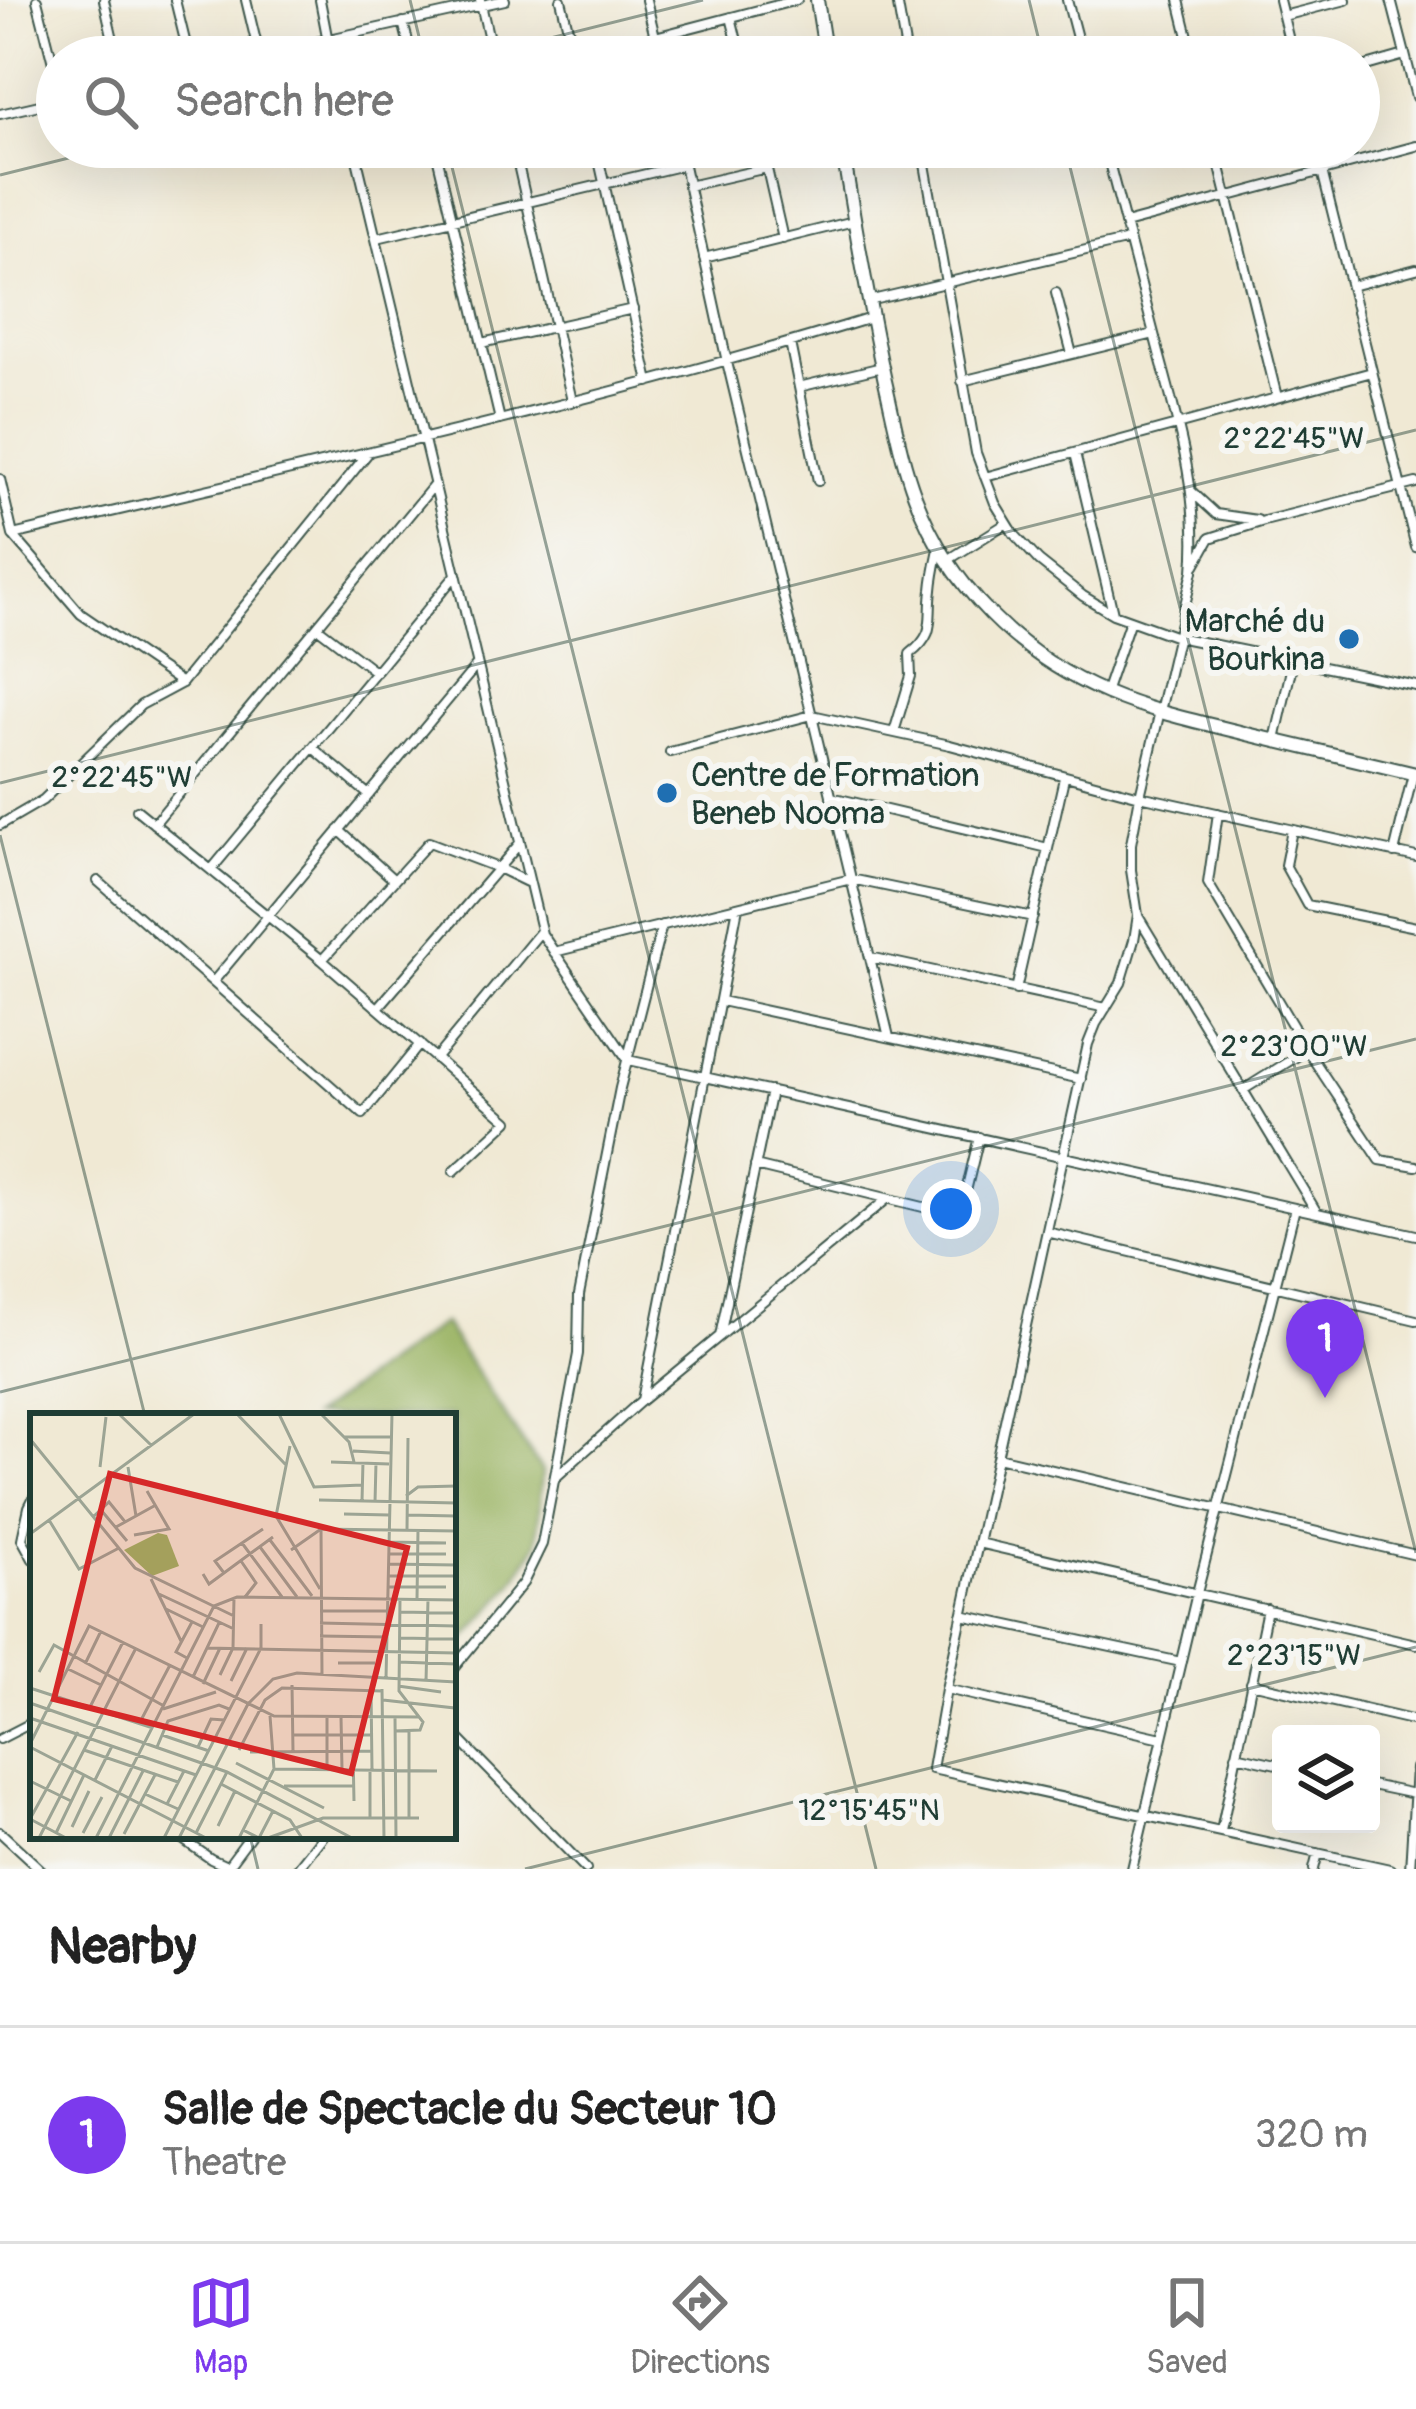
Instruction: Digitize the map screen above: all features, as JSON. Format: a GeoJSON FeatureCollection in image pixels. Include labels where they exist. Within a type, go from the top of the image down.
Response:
{"type":"FeatureCollection","features":[{"type":"Feature","properties":{"kind":"street"},"geometry":{"type":"LineString","coordinates":[[37,0],[46,36]]}},
{"type":"Feature","properties":{"kind":"street"},"geometry":{"type":"LineString","coordinates":[[104,0],[112,36]]}},
{"type":"Feature","properties":{"kind":"street"},"geometry":{"type":"LineString","coordinates":[[175,0],[184,36]]}},
{"type":"Feature","properties":{"kind":"street"},"geometry":{"type":"LineString","coordinates":[[246,0],[255,36]]}},
{"type":"Feature","properties":{"kind":"street"},"geometry":{"type":"LineString","coordinates":[[320,0],[326,36]]}},
{"type":"Feature","properties":{"kind":"street"},"geometry":{"type":"LineString","coordinates":[[340,36],[505,0]]}},
{"type":"Feature","properties":{"kind":"street"},"geometry":{"type":"LineString","coordinates":[[561,0],[570,36]]}},
{"type":"Feature","properties":{"kind":"street"},"geometry":{"type":"LineString","coordinates":[[646,0],[655,36]]}},
{"type":"Feature","properties":{"kind":"street"},"geometry":{"type":"LineString","coordinates":[[659,36],[797,0]]}},
{"type":"Feature","properties":{"kind":"street"},"geometry":{"type":"LineString","coordinates":[[817,0],[823,36]]}},
{"type":"Feature","properties":{"kind":"street"},"geometry":{"type":"LineString","coordinates":[[1067,0],[1076,36]]}},
{"type":"Feature","properties":{"kind":"street"},"geometry":{"type":"LineString","coordinates":[[1179,0],[1188,36]]}},
{"type":"Feature","properties":{"kind":"street"},"geometry":{"type":"LineString","coordinates":[[1279,0],[1288,36]]}},
{"type":"Feature","properties":{"kind":"street"},"geometry":{"type":"LineString","coordinates":[[1283,16],[1346,0]]}},
{"type":"Feature","properties":{"kind":"street"},"geometry":{"type":"LineString","coordinates":[[1391,0],[1416,98]]}},
{"type":"Feature","properties":{"kind":"street"},"geometry":{"type":"LineString","coordinates":[[901,1],[905,36]]}},
{"type":"Feature","properties":{"kind":"street"},"geometry":{"type":"LineString","coordinates":[[481,3],[488,36]]}},
{"type":"Feature","properties":{"kind":"street"},"geometry":{"type":"LineString","coordinates":[[731,17],[736,36]]}},
{"type":"Feature","properties":{"kind":"street"},"geometry":{"type":"LineString","coordinates":[[403,22],[407,36]]}},
{"type":"Feature","properties":{"kind":"street"},"geometry":{"type":"LineString","coordinates":[[1380,62],[1405,55]]}},
{"type":"Feature","properties":{"kind":"street"},"geometry":{"type":"LineString","coordinates":[[0,115],[36,106]]}},
{"type":"Feature","properties":{"kind":"street"},"geometry":{"type":"LineString","coordinates":[[1380,156],[1416,146]]}},
{"type":"Feature","properties":{"kind":"street"},"geometry":{"type":"LineString","coordinates":[[359,168],[541,931],[628,1060],[1416,1234]]}},
{"type":"Feature","properties":{"kind":"street"},"geometry":{"type":"LineString","coordinates":[[440,168],[500,420]]}},
{"type":"Feature","properties":{"kind":"street"},"geometry":{"type":"LineString","coordinates":[[519,168],[572,401]]}},
{"type":"Feature","properties":{"kind":"street"},"geometry":{"type":"LineString","coordinates":[[601,168],[649,382]]}},
{"type":"Feature","properties":{"kind":"street"},"geometry":{"type":"LineString","coordinates":[[377,238],[671,168]]}},
{"type":"Feature","properties":{"kind":"street"},"geometry":{"type":"LineString","coordinates":[[685,168],[889,1037]]}},
{"type":"Feature","properties":{"kind":"street"},"geometry":{"type":"LineString","coordinates":[[688,186],[767,168],[784,239]]}},
{"type":"Feature","properties":{"kind":"street"},"geometry":{"type":"LineString","coordinates":[[846,168],[871,318],[904,464],[939,548],[974,598],[1003,628],[1059,670],[1105,693],[1159,712],[1414,774],[1394,853]]}},
{"type":"Feature","properties":{"kind":"street"},"geometry":{"type":"LineString","coordinates":[[926,168],[970,429],[995,502],[1007,523],[1049,570],[1113,614],[1177,637],[1416,686]]}},
{"type":"Feature","properties":{"kind":"street"},"geometry":{"type":"LineString","coordinates":[[1110,168],[1178,424],[1196,537],[1131,844],[1138,915],[1128,963],[1088,1044],[932,1768],[1390,1869]]}},
{"type":"Feature","properties":{"kind":"street"},"geometry":{"type":"LineString","coordinates":[[1221,168],[1277,398]]}},
{"type":"Feature","properties":{"kind":"street"},"geometry":{"type":"LineString","coordinates":[[1321,168],[1416,547]]}},
{"type":"Feature","properties":{"kind":"street"},"geometry":{"type":"LineString","coordinates":[[1125,224],[1333,168]]}},
{"type":"Feature","properties":{"kind":"street"},"geometry":{"type":"LineString","coordinates":[[704,258],[855,221]]}},
{"type":"Feature","properties":{"kind":"street"},"geometry":{"type":"LineString","coordinates":[[868,301],[1129,240]]}},
{"type":"Feature","properties":{"kind":"street"},"geometry":{"type":"LineString","coordinates":[[1351,286],[1416,269]]}},
{"type":"Feature","properties":{"kind":"street"},"geometry":{"type":"LineString","coordinates":[[1056,293],[1072,354]]}},
{"type":"Feature","properties":{"kind":"street"},"geometry":{"type":"LineString","coordinates":[[482,344],[632,309]]}},
{"type":"Feature","properties":{"kind":"street"},"geometry":{"type":"LineString","coordinates":[[13,536],[500,420],[728,362],[871,318]]}},
{"type":"Feature","properties":{"kind":"street"},"geometry":{"type":"LineString","coordinates":[[962,381],[1154,334]]}},
{"type":"Feature","properties":{"kind":"street"},"geometry":{"type":"LineString","coordinates":[[790,343],[818,481]]}},
{"type":"Feature","properties":{"kind":"street"},"geometry":{"type":"LineString","coordinates":[[799,387],[882,367]]}},
{"type":"Feature","properties":{"kind":"street"},"geometry":{"type":"LineString","coordinates":[[985,477],[1372,372]]}},
{"type":"Feature","properties":{"kind":"street"},"geometry":{"type":"LineString","coordinates":[[0,825],[44,800],[141,705],[182,683],[370,451]]}},
{"type":"Feature","properties":{"kind":"street"},"geometry":{"type":"LineString","coordinates":[[1075,453],[1113,614]]}},
{"type":"Feature","properties":{"kind":"street"},"geometry":{"type":"LineString","coordinates":[[0,479],[13,536],[81,614],[182,683]]}},
{"type":"Feature","properties":{"kind":"street"},"geometry":{"type":"LineString","coordinates":[[1192,571],[1210,538],[1416,483]]}},
{"type":"Feature","properties":{"kind":"street"},"geometry":{"type":"LineString","coordinates":[[154,824],[434,485]]}},
{"type":"Feature","properties":{"kind":"street"},"geometry":{"type":"LineString","coordinates":[[1191,491],[1216,514],[1264,521]]}},
{"type":"Feature","properties":{"kind":"street"},"geometry":{"type":"LineString","coordinates":[[947,561],[1007,523]]}},
{"type":"Feature","properties":{"kind":"street"},"geometry":{"type":"LineString","coordinates":[[893,733],[911,676],[910,654],[929,633],[939,548]]}},
{"type":"Feature","properties":{"kind":"street"},"geometry":{"type":"LineString","coordinates":[[211,871],[456,575]]}},
{"type":"Feature","properties":{"kind":"street"},"geometry":{"type":"LineString","coordinates":[[1105,693],[1130,620]]}},
{"type":"Feature","properties":{"kind":"street"},"geometry":{"type":"LineString","coordinates":[[317,627],[376,672]]}},
{"type":"Feature","properties":{"kind":"street"},"geometry":{"type":"LineString","coordinates":[[1275,740],[1293,661]]}},
{"type":"Feature","properties":{"kind":"street"},"geometry":{"type":"LineString","coordinates":[[213,982],[477,665]]}},
{"type":"Feature","properties":{"kind":"street"},"geometry":{"type":"LineString","coordinates":[[670,752],[812,715],[950,745],[1140,796],[1416,857]]}},
{"type":"Feature","properties":{"kind":"street"},"geometry":{"type":"LineString","coordinates":[[313,748],[369,795]]}},
{"type":"Feature","properties":{"kind":"street"},"geometry":{"type":"LineString","coordinates":[[1016,990],[1064,778]]}},
{"type":"Feature","properties":{"kind":"street"},"geometry":{"type":"LineString","coordinates":[[831,797],[1048,848]]}},
{"type":"Feature","properties":{"kind":"street"},"geometry":{"type":"LineString","coordinates":[[137,810],[508,1120],[454,1171]]}},
{"type":"Feature","properties":{"kind":"street"},"geometry":{"type":"LineString","coordinates":[[1218,813],[1208,883],[1379,1160],[1416,1166]]}},
{"type":"Feature","properties":{"kind":"street"},"geometry":{"type":"LineString","coordinates":[[339,830],[394,880]]}},
{"type":"Feature","properties":{"kind":"street"},"geometry":{"type":"LineString","coordinates":[[1292,830],[1285,865],[1306,905],[1416,927]]}},
{"type":"Feature","properties":{"kind":"street"},"geometry":{"type":"LineString","coordinates":[[322,960],[429,842],[530,884]]}},
{"type":"Feature","properties":{"kind":"street"},"geometry":{"type":"LineString","coordinates":[[378,1008],[520,842]]}},
{"type":"Feature","properties":{"kind":"street"},"geometry":{"type":"LineString","coordinates":[[554,952],[851,879],[1033,917]]}},
{"type":"Feature","properties":{"kind":"street"},"geometry":{"type":"LineString","coordinates":[[98,881],[363,1114],[420,1044]]}},
{"type":"Feature","properties":{"kind":"street"},"geometry":{"type":"LineString","coordinates":[[642,1400],[738,907]]}},
{"type":"Feature","properties":{"kind":"street"},"geometry":{"type":"LineString","coordinates":[[1138,915],[1317,1213]]}},
{"type":"Feature","properties":{"kind":"street"},"geometry":{"type":"LineString","coordinates":[[456,1665],[524,1582],[542,1544],[578,1354],[579,1295],[620,1088],[662,925]]}},
{"type":"Feature","properties":{"kind":"street"},"geometry":{"type":"LineString","coordinates":[[436,1058],[541,931]]}},
{"type":"Feature","properties":{"kind":"street"},"geometry":{"type":"LineString","coordinates":[[870,957],[1106,1008]]}},
{"type":"Feature","properties":{"kind":"street"},"geometry":{"type":"LineString","coordinates":[[722,1001],[1081,1079]]}},
{"type":"Feature","properties":{"kind":"street"},"geometry":{"type":"LineString","coordinates":[[1243,1090],[1307,1050]]}},
{"type":"Feature","properties":{"kind":"street"},"geometry":{"type":"LineString","coordinates":[[720,1337],[771,1091]]}},
{"type":"Feature","properties":{"kind":"street"},"geometry":{"type":"LineString","coordinates":[[755,1166],[960,1216],[979,1137]]}},
{"type":"Feature","properties":{"kind":"street"},"geometry":{"type":"LineString","coordinates":[[554,1479],[642,1400],[887,1199]]}},
{"type":"Feature","properties":{"kind":"street"},"geometry":{"type":"LineString","coordinates":[[1132,1869],[1295,1208]]}},
{"type":"Feature","properties":{"kind":"street"},"geometry":{"type":"LineString","coordinates":[[1047,1232],[1416,1320]]}},
{"type":"Feature","properties":{"kind":"street"},"geometry":{"type":"LineString","coordinates":[[997,1456],[1416,1555]]}},
{"type":"Feature","properties":{"kind":"street"},"geometry":{"type":"LineString","coordinates":[[30,1510],[22,1539],[30,1554]]}},
{"type":"Feature","properties":{"kind":"street"},"geometry":{"type":"LineString","coordinates":[[978,1543],[1416,1644]]}},
{"type":"Feature","properties":{"kind":"street"},"geometry":{"type":"LineString","coordinates":[[1221,1831],[1267,1610]]}},
{"type":"Feature","properties":{"kind":"street"},"geometry":{"type":"LineString","coordinates":[[962,1615],[1180,1662]]}},
{"type":"Feature","properties":{"kind":"street"},"geometry":{"type":"LineString","coordinates":[[1251,1683],[1416,1720]]}},
{"type":"Feature","properties":{"kind":"street"},"geometry":{"type":"LineString","coordinates":[[946,1689],[1162,1738]]}},
{"type":"Feature","properties":{"kind":"street"},"geometry":{"type":"LineString","coordinates":[[0,1739],[30,1723]]}},
{"type":"Feature","properties":{"kind":"street"},"geometry":{"type":"LineString","coordinates":[[456,1736],[586,1869]]}},
{"type":"Feature","properties":{"kind":"street"},"geometry":{"type":"LineString","coordinates":[[1236,1755],[1272,1763]]}},
{"type":"Feature","properties":{"kind":"street"},"geometry":{"type":"LineString","coordinates":[[1410,1869],[1416,1768]]}},
{"type":"Feature","properties":{"kind":"street"},"geometry":{"type":"LineString","coordinates":[[1380,1787],[1414,1794]]}},
{"type":"Feature","properties":{"kind":"street"},"geometry":{"type":"LineString","coordinates":[[0,1832],[40,1869]]}},
{"type":"Feature","properties":{"kind":"street"},"geometry":{"type":"LineString","coordinates":[[182,1839],[230,1868],[248,1839]]}},
{"type":"Feature","properties":{"kind":"street"},"geometry":{"type":"LineString","coordinates":[[297,1869],[320,1839]]}},
{"type":"Feature","properties":{"kind":"street"},"geometry":{"type":"LineString","coordinates":[[1314,1869],[1318,1853]]}},
{"type":"Feature","properties":{"kind":"green space"},"geometry":{"type":"Polygon","coordinates":[[[443,1323],[542,1471],[537,1543],[513,1584],[456,1650],[456,1413],[317,1413],[443,1323]]]}},
{"type":"Feature","properties":{"kind":"place","name":"Marché du Bourkina"},"geometry":{"type":"Point","coordinates":[1349,639]}},
{"type":"Feature","properties":{"kind":"place","name":"Centre de Formation Beneb Nooma"},"geometry":{"type":"Point","coordinates":[667,793]}},
{"type":"Feature","properties":{"kind":"place","name":"Salle de Spectacle du Secteur 10"},"geometry":{"type":"Point","coordinates":[1325,1398]}}]}
